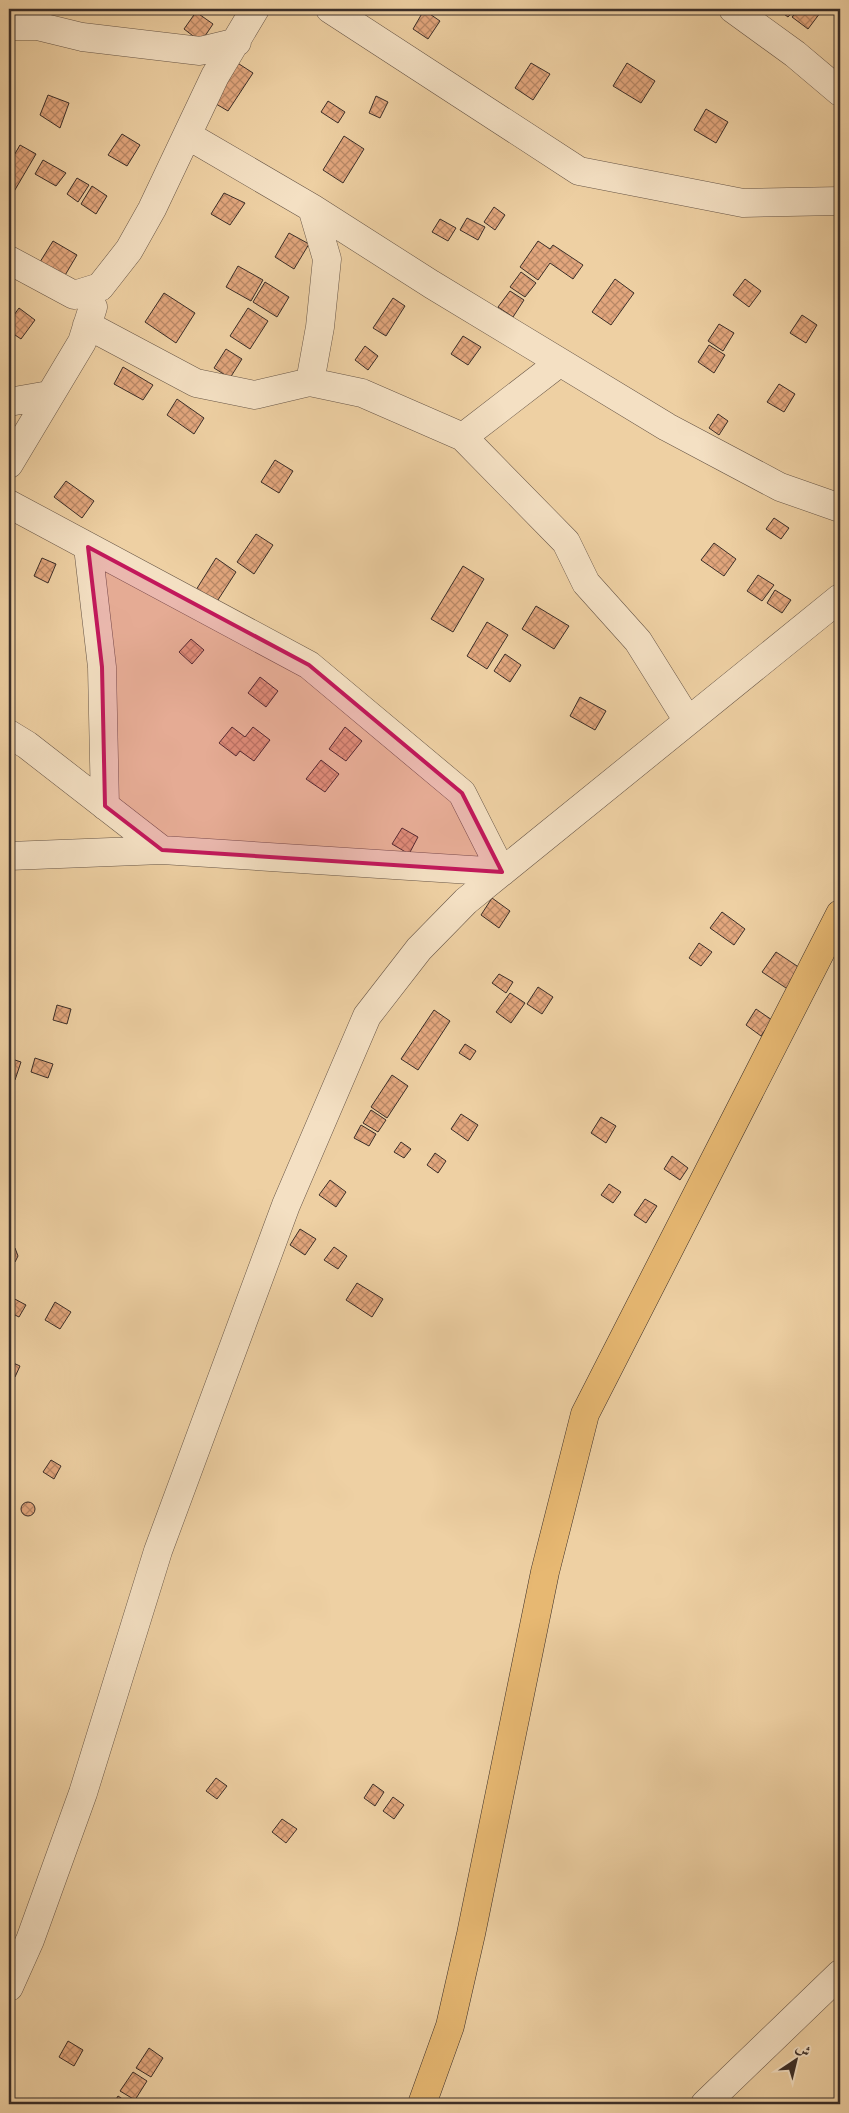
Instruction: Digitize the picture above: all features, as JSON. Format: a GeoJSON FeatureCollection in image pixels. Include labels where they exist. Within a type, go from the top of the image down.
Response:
{"type":"FeatureCollection","features":[{"type":"Feature","properties":{"kind":"main road"},"geometry":{"type":"LineString","coordinates":[[422,2104],[450,2026],[472,1934],[545,1572],[585,1414],[840,914]]}},
{"type":"Feature","properties":{"kind":"street"},"geometry":{"type":"LineString","coordinates":[[9,464],[82,342],[100,287],[129,250],[152,210],[216,76],[255,9]]}},
{"type":"Feature","properties":{"kind":"street"},"geometry":{"type":"LineString","coordinates":[[330,9],[579,171],[743,203],[840,201]]}},
{"type":"Feature","properties":{"kind":"street"},"geometry":{"type":"LineString","coordinates":[[733,9],[794,54],[840,92]]}},
{"type":"Feature","properties":{"kind":"street"},"geometry":{"type":"LineString","coordinates":[[9,26],[37,26],[82,37],[200,52],[237,42]]}},
{"type":"Feature","properties":{"kind":"street"},"geometry":{"type":"LineString","coordinates":[[187,136],[312,208],[559,363],[667,427],[780,487],[840,508]]}},
{"type":"Feature","properties":{"kind":"street"},"geometry":{"type":"LineString","coordinates":[[310,382],[320,327],[327,260],[312,208]]}},
{"type":"Feature","properties":{"kind":"street"},"geometry":{"type":"LineString","coordinates":[[9,260],[74,295],[100,287]]}},
{"type":"Feature","properties":{"kind":"street"},"geometry":{"type":"LineString","coordinates":[[88,325],[196,383],[254,395],[310,382],[362,393],[463,437],[566,542],[586,584],[638,641],[688,721]]}},
{"type":"Feature","properties":{"kind":"street"},"geometry":{"type":"LineString","coordinates":[[463,437],[559,363]]}},
{"type":"Feature","properties":{"kind":"street"},"geometry":{"type":"LineString","coordinates":[[9,402],[49,395]]}},
{"type":"Feature","properties":{"kind":"street"},"geometry":{"type":"LineString","coordinates":[[9,504],[309,665],[462,793],[502,872]]}},
{"type":"Feature","properties":{"kind":"street"},"geometry":{"type":"LineString","coordinates":[[88,547],[102,667],[105,806]]}},
{"type":"Feature","properties":{"kind":"street"},"geometry":{"type":"LineString","coordinates":[[9,1987],[30,1940],[83,1793],[158,1551],[286,1205],[367,1016],[419,949],[466,901],[840,598]]}},
{"type":"Feature","properties":{"kind":"street"},"geometry":{"type":"LineString","coordinates":[[9,734],[26,745],[162,850]]}},
{"type":"Feature","properties":{"kind":"street"},"geometry":{"type":"LineString","coordinates":[[9,856],[162,850],[502,872]]}},
{"type":"Feature","properties":{"kind":"street"},"geometry":{"type":"LineString","coordinates":[[705,2104],[840,1974]]}},
{"type":"Feature","properties":{"kind":"highlighted area"},"geometry":{"type":"Polygon","coordinates":[[[88,547],[309,665],[462,793],[502,872],[291,857],[162,850],[105,806],[102,667],[88,547]]]}},
{"type":"Feature","properties":{"kind":"building"},"geometry":{"type":"Polygon","coordinates":[[[777,9],[795,9],[788,17],[777,9]]]}},
{"type":"Feature","properties":{"kind":"building"},"geometry":{"type":"Polygon","coordinates":[[[799,9],[815,9],[820,13],[808,29],[792,17],[799,9]]]}},
{"type":"Feature","properties":{"kind":"building"},"geometry":{"type":"Polygon","coordinates":[[[424,10],[440,21],[428,39],[413,29],[424,10]]]}},
{"type":"Feature","properties":{"kind":"building"},"geometry":{"type":"Polygon","coordinates":[[[196,12],[213,24],[201,42],[184,29],[196,12]]]}},
{"type":"Feature","properties":{"kind":"building"},"geometry":{"type":"Polygon","coordinates":[[[236,62],[253,73],[228,111],[211,101],[236,62]]]}},
{"type":"Feature","properties":{"kind":"building"},"geometry":{"type":"Polygon","coordinates":[[[531,63],[550,74],[533,100],[515,88],[531,63]]]}},
{"type":"Feature","properties":{"kind":"building"},"geometry":{"type":"Polygon","coordinates":[[[627,63],[655,81],[641,103],[613,86],[627,63]]]}},
{"type":"Feature","properties":{"kind":"building"},"geometry":{"type":"Polygon","coordinates":[[[48,95],[69,103],[60,128],[40,115],[48,95]]]}},
{"type":"Feature","properties":{"kind":"building"},"geometry":{"type":"Polygon","coordinates":[[[376,96],[388,102],[380,118],[369,113],[376,96]]]}},
{"type":"Feature","properties":{"kind":"building"},"geometry":{"type":"Polygon","coordinates":[[[328,101],[345,112],[338,123],[321,112],[328,101]]]}},
{"type":"Feature","properties":{"kind":"building"},"geometry":{"type":"Polygon","coordinates":[[[706,109],[728,122],[716,143],[694,130],[706,109]]]}},
{"type":"Feature","properties":{"kind":"building"},"geometry":{"type":"Polygon","coordinates":[[[122,134],[140,145],[127,166],[108,155],[122,134]]]}},
{"type":"Feature","properties":{"kind":"building"},"geometry":{"type":"Polygon","coordinates":[[[344,136],[364,149],[343,183],[323,170],[344,136]]]}},
{"type":"Feature","properties":{"kind":"building"},"geometry":{"type":"Polygon","coordinates":[[[20,145],[36,154],[9,200],[9,164],[20,145]]]}},
{"type":"Feature","properties":{"kind":"building"},"geometry":{"type":"Polygon","coordinates":[[[43,160],[66,173],[56,186],[35,174],[43,160]]]}},
{"type":"Feature","properties":{"kind":"building"},"geometry":{"type":"Polygon","coordinates":[[[77,178],[89,185],[78,202],[67,194],[77,178]]]}},
{"type":"Feature","properties":{"kind":"building"},"geometry":{"type":"Polygon","coordinates":[[[92,186],[107,196],[96,214],[81,204],[92,186]]]}},
{"type":"Feature","properties":{"kind":"building"},"geometry":{"type":"Polygon","coordinates":[[[224,193],[245,203],[230,225],[211,214],[224,193]]]}},
{"type":"Feature","properties":{"kind":"building"},"geometry":{"type":"Polygon","coordinates":[[[494,207],[505,215],[495,230],[484,222],[494,207]]]}},
{"type":"Feature","properties":{"kind":"building"},"geometry":{"type":"Polygon","coordinates":[[[467,218],[485,227],[478,240],[460,230],[467,218]]]}},
{"type":"Feature","properties":{"kind":"building"},"geometry":{"type":"Polygon","coordinates":[[[440,219],[456,228],[448,241],[432,232],[440,219]]]}},
{"type":"Feature","properties":{"kind":"building"},"geometry":{"type":"Polygon","coordinates":[[[289,233],[309,244],[294,269],[275,257],[289,233]]]}},
{"type":"Feature","properties":{"kind":"building"},"geometry":{"type":"Polygon","coordinates":[[[53,241],[77,255],[64,277],[40,262],[53,241]]]}},
{"type":"Feature","properties":{"kind":"building"},"geometry":{"type":"Polygon","coordinates":[[[538,241],[550,249],[553,245],[583,265],[573,279],[550,263],[538,280],[520,267],[538,241]]]}},
{"type":"Feature","properties":{"kind":"building"},"geometry":{"type":"Polygon","coordinates":[[[238,266],[263,280],[251,301],[226,287],[238,266]]]}},
{"type":"Feature","properties":{"kind":"building"},"geometry":{"type":"Polygon","coordinates":[[[521,272],[536,283],[525,297],[510,287],[521,272]]]}},
{"type":"Feature","properties":{"kind":"building"},"geometry":{"type":"Polygon","coordinates":[[[615,279],[634,293],[611,325],[592,312],[615,279]]]}},
{"type":"Feature","properties":{"kind":"building"},"geometry":{"type":"Polygon","coordinates":[[[745,279],[761,291],[749,307],[733,295],[745,279]]]}},
{"type":"Feature","properties":{"kind":"building"},"geometry":{"type":"Polygon","coordinates":[[[265,282],[289,297],[277,317],[253,302],[265,282]]]}},
{"type":"Feature","properties":{"kind":"building"},"geometry":{"type":"Polygon","coordinates":[[[510,291],[524,300],[513,317],[498,307],[510,291]]]}},
{"type":"Feature","properties":{"kind":"building"},"geometry":{"type":"Polygon","coordinates":[[[164,293],[195,313],[176,343],[145,322],[164,293]]]}},
{"type":"Feature","properties":{"kind":"building"},"geometry":{"type":"Polygon","coordinates":[[[393,298],[405,306],[386,336],[373,328],[393,298]]]}},
{"type":"Feature","properties":{"kind":"building"},"geometry":{"type":"Polygon","coordinates":[[[19,308],[35,320],[21,339],[9,331],[9,322],[19,308]]]}},
{"type":"Feature","properties":{"kind":"building"},"geometry":{"type":"Polygon","coordinates":[[[248,308],[268,321],[250,349],[230,336],[248,308]]]}},
{"type":"Feature","properties":{"kind":"building"},"geometry":{"type":"Polygon","coordinates":[[[802,315],[817,325],[806,343],[790,333],[802,315]]]}},
{"type":"Feature","properties":{"kind":"building"},"geometry":{"type":"Polygon","coordinates":[[[719,324],[734,333],[723,351],[708,341],[719,324]]]}},
{"type":"Feature","properties":{"kind":"building"},"geometry":{"type":"Polygon","coordinates":[[[463,336],[481,347],[468,365],[451,354],[463,336]]]}},
{"type":"Feature","properties":{"kind":"building"},"geometry":{"type":"Polygon","coordinates":[[[709,345],[725,355],[714,373],[698,362],[709,345]]]}},
{"type":"Feature","properties":{"kind":"building"},"geometry":{"type":"Polygon","coordinates":[[[365,346],[378,356],[368,370],[355,360],[365,346]]]}},
{"type":"Feature","properties":{"kind":"building"},"geometry":{"type":"Polygon","coordinates":[[[226,349],[242,359],[230,378],[214,368],[226,349]]]}},
{"type":"Feature","properties":{"kind":"building"},"geometry":{"type":"Polygon","coordinates":[[[123,367],[153,385],[143,400],[114,384],[123,367]]]}},
{"type":"Feature","properties":{"kind":"building"},"geometry":{"type":"Polygon","coordinates":[[[779,384],[795,394],[784,412],[767,402],[779,384]]]}},
{"type":"Feature","properties":{"kind":"building"},"geometry":{"type":"Polygon","coordinates":[[[177,399],[204,418],[194,434],[167,415],[177,399]]]}},
{"type":"Feature","properties":{"kind":"building"},"geometry":{"type":"Polygon","coordinates":[[[718,414],[728,421],[719,435],[709,428],[718,414]]]}},
{"type":"Feature","properties":{"kind":"building"},"geometry":{"type":"Polygon","coordinates":[[[275,460],[293,471],[279,493],[261,482],[275,460]]]}},
{"type":"Feature","properties":{"kind":"building"},"geometry":{"type":"Polygon","coordinates":[[[66,481],[94,501],[82,518],[54,497],[66,481]]]}},
{"type":"Feature","properties":{"kind":"building"},"geometry":{"type":"Polygon","coordinates":[[[774,518],[789,528],[781,539],[766,529],[774,518]]]}},
{"type":"Feature","properties":{"kind":"building"},"geometry":{"type":"Polygon","coordinates":[[[256,534],[273,545],[254,574],[237,562],[256,534]]]}},
{"type":"Feature","properties":{"kind":"building"},"geometry":{"type":"Polygon","coordinates":[[[714,543],[736,559],[724,576],[701,560],[714,543]]]}},
{"type":"Feature","properties":{"kind":"building"},"geometry":{"type":"Polygon","coordinates":[[[42,558],[56,564],[48,583],[34,576],[42,558]]]}},
{"type":"Feature","properties":{"kind":"building"},"geometry":{"type":"Polygon","coordinates":[[[216,558],[236,572],[216,603],[196,590],[216,558]]]}},
{"type":"Feature","properties":{"kind":"building"},"geometry":{"type":"Polygon","coordinates":[[[463,566],[484,579],[453,632],[431,619],[463,566]]]}},
{"type":"Feature","properties":{"kind":"building"},"geometry":{"type":"Polygon","coordinates":[[[758,575],[774,585],[762,601],[747,591],[758,575]]]}},
{"type":"Feature","properties":{"kind":"building"},"geometry":{"type":"Polygon","coordinates":[[[775,590],[791,600],[782,613],[767,603],[775,590]]]}},
{"type":"Feature","properties":{"kind":"building"},"geometry":{"type":"Polygon","coordinates":[[[536,606],[569,626],[554,649],[522,629],[536,606]]]}},
{"type":"Feature","properties":{"kind":"building"},"geometry":{"type":"Polygon","coordinates":[[[487,622],[508,635],[487,669],[467,656],[487,622]]]}},
{"type":"Feature","properties":{"kind":"building"},"geometry":{"type":"Polygon","coordinates":[[[191,639],[204,650],[192,664],[179,652],[191,639]]]}},
{"type":"Feature","properties":{"kind":"building"},"geometry":{"type":"Polygon","coordinates":[[[505,654],[521,665],[510,682],[494,671],[505,654]]]}},
{"type":"Feature","properties":{"kind":"building"},"geometry":{"type":"Polygon","coordinates":[[[260,677],[278,691],[266,707],[248,693],[260,677]]]}},
{"type":"Feature","properties":{"kind":"building"},"geometry":{"type":"Polygon","coordinates":[[[580,697],[606,711],[595,730],[570,716],[580,697]]]}},
{"type":"Feature","properties":{"kind":"building"},"geometry":{"type":"Polygon","coordinates":[[[232,727],[245,737],[253,727],[270,740],[254,761],[240,751],[236,756],[219,743],[232,727]]]}},
{"type":"Feature","properties":{"kind":"building"},"geometry":{"type":"Polygon","coordinates":[[[345,727],[362,741],[346,761],[329,749],[345,727]]]}},
{"type":"Feature","properties":{"kind":"building"},"geometry":{"type":"Polygon","coordinates":[[[321,760],[339,774],[325,792],[306,779],[321,760]]]}},
{"type":"Feature","properties":{"kind":"building"},"geometry":{"type":"Polygon","coordinates":[[[402,828],[418,837],[409,854],[392,844],[402,828]]]}},
{"type":"Feature","properties":{"kind":"building"},"geometry":{"type":"Polygon","coordinates":[[[492,898],[510,911],[499,928],[481,915],[492,898]]]}},
{"type":"Feature","properties":{"kind":"building"},"geometry":{"type":"Polygon","coordinates":[[[722,912],[745,929],[734,945],[710,928],[722,912]]]}},
{"type":"Feature","properties":{"kind":"building"},"geometry":{"type":"Polygon","coordinates":[[[699,943],[712,952],[701,966],[689,958],[699,943]]]}},
{"type":"Feature","properties":{"kind":"building"},"geometry":{"type":"Polygon","coordinates":[[[776,952],[803,970],[789,990],[762,972],[776,952]]]}},
{"type":"Feature","properties":{"kind":"building"},"geometry":{"type":"Polygon","coordinates":[[[499,974],[513,982],[506,993],[492,983],[499,974]]]}},
{"type":"Feature","properties":{"kind":"building"},"geometry":{"type":"Polygon","coordinates":[[[538,987],[553,997],[542,1014],[527,1004],[538,987]]]}},
{"type":"Feature","properties":{"kind":"building"},"geometry":{"type":"Polygon","coordinates":[[[510,993],[525,1003],[511,1023],[496,1012],[510,993]]]}},
{"type":"Feature","properties":{"kind":"building"},"geometry":{"type":"Polygon","coordinates":[[[57,1005],[71,1009],[67,1024],[53,1020],[57,1005]]]}},
{"type":"Feature","properties":{"kind":"building"},"geometry":{"type":"Polygon","coordinates":[[[756,1009],[772,1020],[761,1036],[746,1025],[756,1009]]]}},
{"type":"Feature","properties":{"kind":"building"},"geometry":{"type":"Polygon","coordinates":[[[434,1010],[450,1021],[418,1070],[401,1059],[434,1010]]]}},
{"type":"Feature","properties":{"kind":"building"},"geometry":{"type":"Polygon","coordinates":[[[465,1044],[476,1051],[470,1060],[459,1053],[465,1044]]]}},
{"type":"Feature","properties":{"kind":"building"},"geometry":{"type":"Polygon","coordinates":[[[9,1058],[21,1062],[15,1080],[9,1078],[9,1058]]]}},
{"type":"Feature","properties":{"kind":"building"},"geometry":{"type":"Polygon","coordinates":[[[35,1058],[53,1064],[48,1078],[31,1072],[35,1058]]]}},
{"type":"Feature","properties":{"kind":"building"},"geometry":{"type":"Polygon","coordinates":[[[392,1075],[408,1086],[387,1118],[371,1107],[392,1075]]]}},
{"type":"Feature","properties":{"kind":"building"},"geometry":{"type":"Polygon","coordinates":[[[371,1110],[386,1120],[378,1132],[363,1123],[371,1110]]]}},
{"type":"Feature","properties":{"kind":"building"},"geometry":{"type":"Polygon","coordinates":[[[461,1114],[478,1125],[468,1141],[451,1129],[461,1114]]]}},
{"type":"Feature","properties":{"kind":"building"},"geometry":{"type":"Polygon","coordinates":[[[601,1117],[616,1126],[606,1143],[591,1133],[601,1117]]]}},
{"type":"Feature","properties":{"kind":"building"},"geometry":{"type":"Polygon","coordinates":[[[361,1125],[376,1134],[369,1146],[354,1138],[361,1125]]]}},
{"type":"Feature","properties":{"kind":"building"},"geometry":{"type":"Polygon","coordinates":[[[401,1142],[411,1149],[404,1158],[394,1152],[401,1142]]]}},
{"type":"Feature","properties":{"kind":"building"},"geometry":{"type":"Polygon","coordinates":[[[435,1153],[446,1161],[438,1173],[427,1165],[435,1153]]]}},
{"type":"Feature","properties":{"kind":"building"},"geometry":{"type":"Polygon","coordinates":[[[672,1156],[688,1168],[680,1180],[664,1169],[672,1156]]]}},
{"type":"Feature","properties":{"kind":"building"},"geometry":{"type":"Polygon","coordinates":[[[330,1180],[346,1192],[336,1207],[319,1195],[330,1180]]]}},
{"type":"Feature","properties":{"kind":"building"},"geometry":{"type":"Polygon","coordinates":[[[609,1184],[621,1192],[613,1203],[601,1195],[609,1184]]]}},
{"type":"Feature","properties":{"kind":"building"},"geometry":{"type":"Polygon","coordinates":[[[645,1199],[657,1206],[646,1223],[634,1215],[645,1199]]]}},
{"type":"Feature","properties":{"kind":"building"},"geometry":{"type":"Polygon","coordinates":[[[300,1229],[316,1239],[305,1255],[290,1245],[300,1229]]]}},
{"type":"Feature","properties":{"kind":"building"},"geometry":{"type":"Polygon","coordinates":[[[9,1245],[15,1248],[18,1256],[15,1262],[9,1266],[9,1245]]]}},
{"type":"Feature","properties":{"kind":"building"},"geometry":{"type":"Polygon","coordinates":[[[334,1247],[347,1256],[338,1269],[324,1260],[334,1247]]]}},
{"type":"Feature","properties":{"kind":"building"},"geometry":{"type":"Polygon","coordinates":[[[357,1283],[383,1299],[372,1317],[346,1300],[357,1283]]]}},
{"type":"Feature","properties":{"kind":"building"},"geometry":{"type":"Polygon","coordinates":[[[11,1297],[26,1305],[19,1317],[9,1312],[11,1297]]]}},
{"type":"Feature","properties":{"kind":"building"},"geometry":{"type":"Polygon","coordinates":[[[55,1302],[71,1312],[60,1329],[45,1320],[55,1302]]]}},
{"type":"Feature","properties":{"kind":"building"},"geometry":{"type":"Polygon","coordinates":[[[9,1361],[20,1366],[15,1377],[9,1375],[9,1361]]]}},
{"type":"Feature","properties":{"kind":"building"},"geometry":{"type":"Polygon","coordinates":[[[51,1460],[61,1466],[54,1479],[43,1472],[51,1460]]]}},
{"type":"Feature","properties":{"kind":"building"},"geometry":{"type":"Polygon","coordinates":[[[25,1502],[31,1502],[35,1509],[31,1516],[25,1516],[21,1512],[21,1506],[25,1502]]]}},
{"type":"Feature","properties":{"kind":"building"},"geometry":{"type":"Polygon","coordinates":[[[216,1778],[227,1786],[217,1799],[206,1791],[216,1778]]]}},
{"type":"Feature","properties":{"kind":"building"},"geometry":{"type":"Polygon","coordinates":[[[373,1784],[384,1792],[375,1806],[364,1798],[373,1784]]]}},
{"type":"Feature","properties":{"kind":"building"},"geometry":{"type":"Polygon","coordinates":[[[393,1797],[404,1805],[394,1819],[383,1811],[393,1797]]]}},
{"type":"Feature","properties":{"kind":"building"},"geometry":{"type":"Polygon","coordinates":[[[282,1819],[297,1829],[286,1843],[272,1832],[282,1819]]]}},
{"type":"Feature","properties":{"kind":"building"},"geometry":{"type":"Polygon","coordinates":[[[68,2041],[83,2050],[74,2066],[59,2057],[68,2041]]]}},
{"type":"Feature","properties":{"kind":"building"},"geometry":{"type":"Polygon","coordinates":[[[149,2048],[163,2058],[151,2077],[136,2068],[149,2048]]]}},
{"type":"Feature","properties":{"kind":"building"},"geometry":{"type":"Polygon","coordinates":[[[133,2072],[147,2081],[135,2100],[120,2091],[133,2072]]]}},
{"type":"Feature","properties":{"kind":"building"},"geometry":{"type":"Polygon","coordinates":[[[118,2096],[130,2104],[113,2104],[118,2096]]]}}]}
